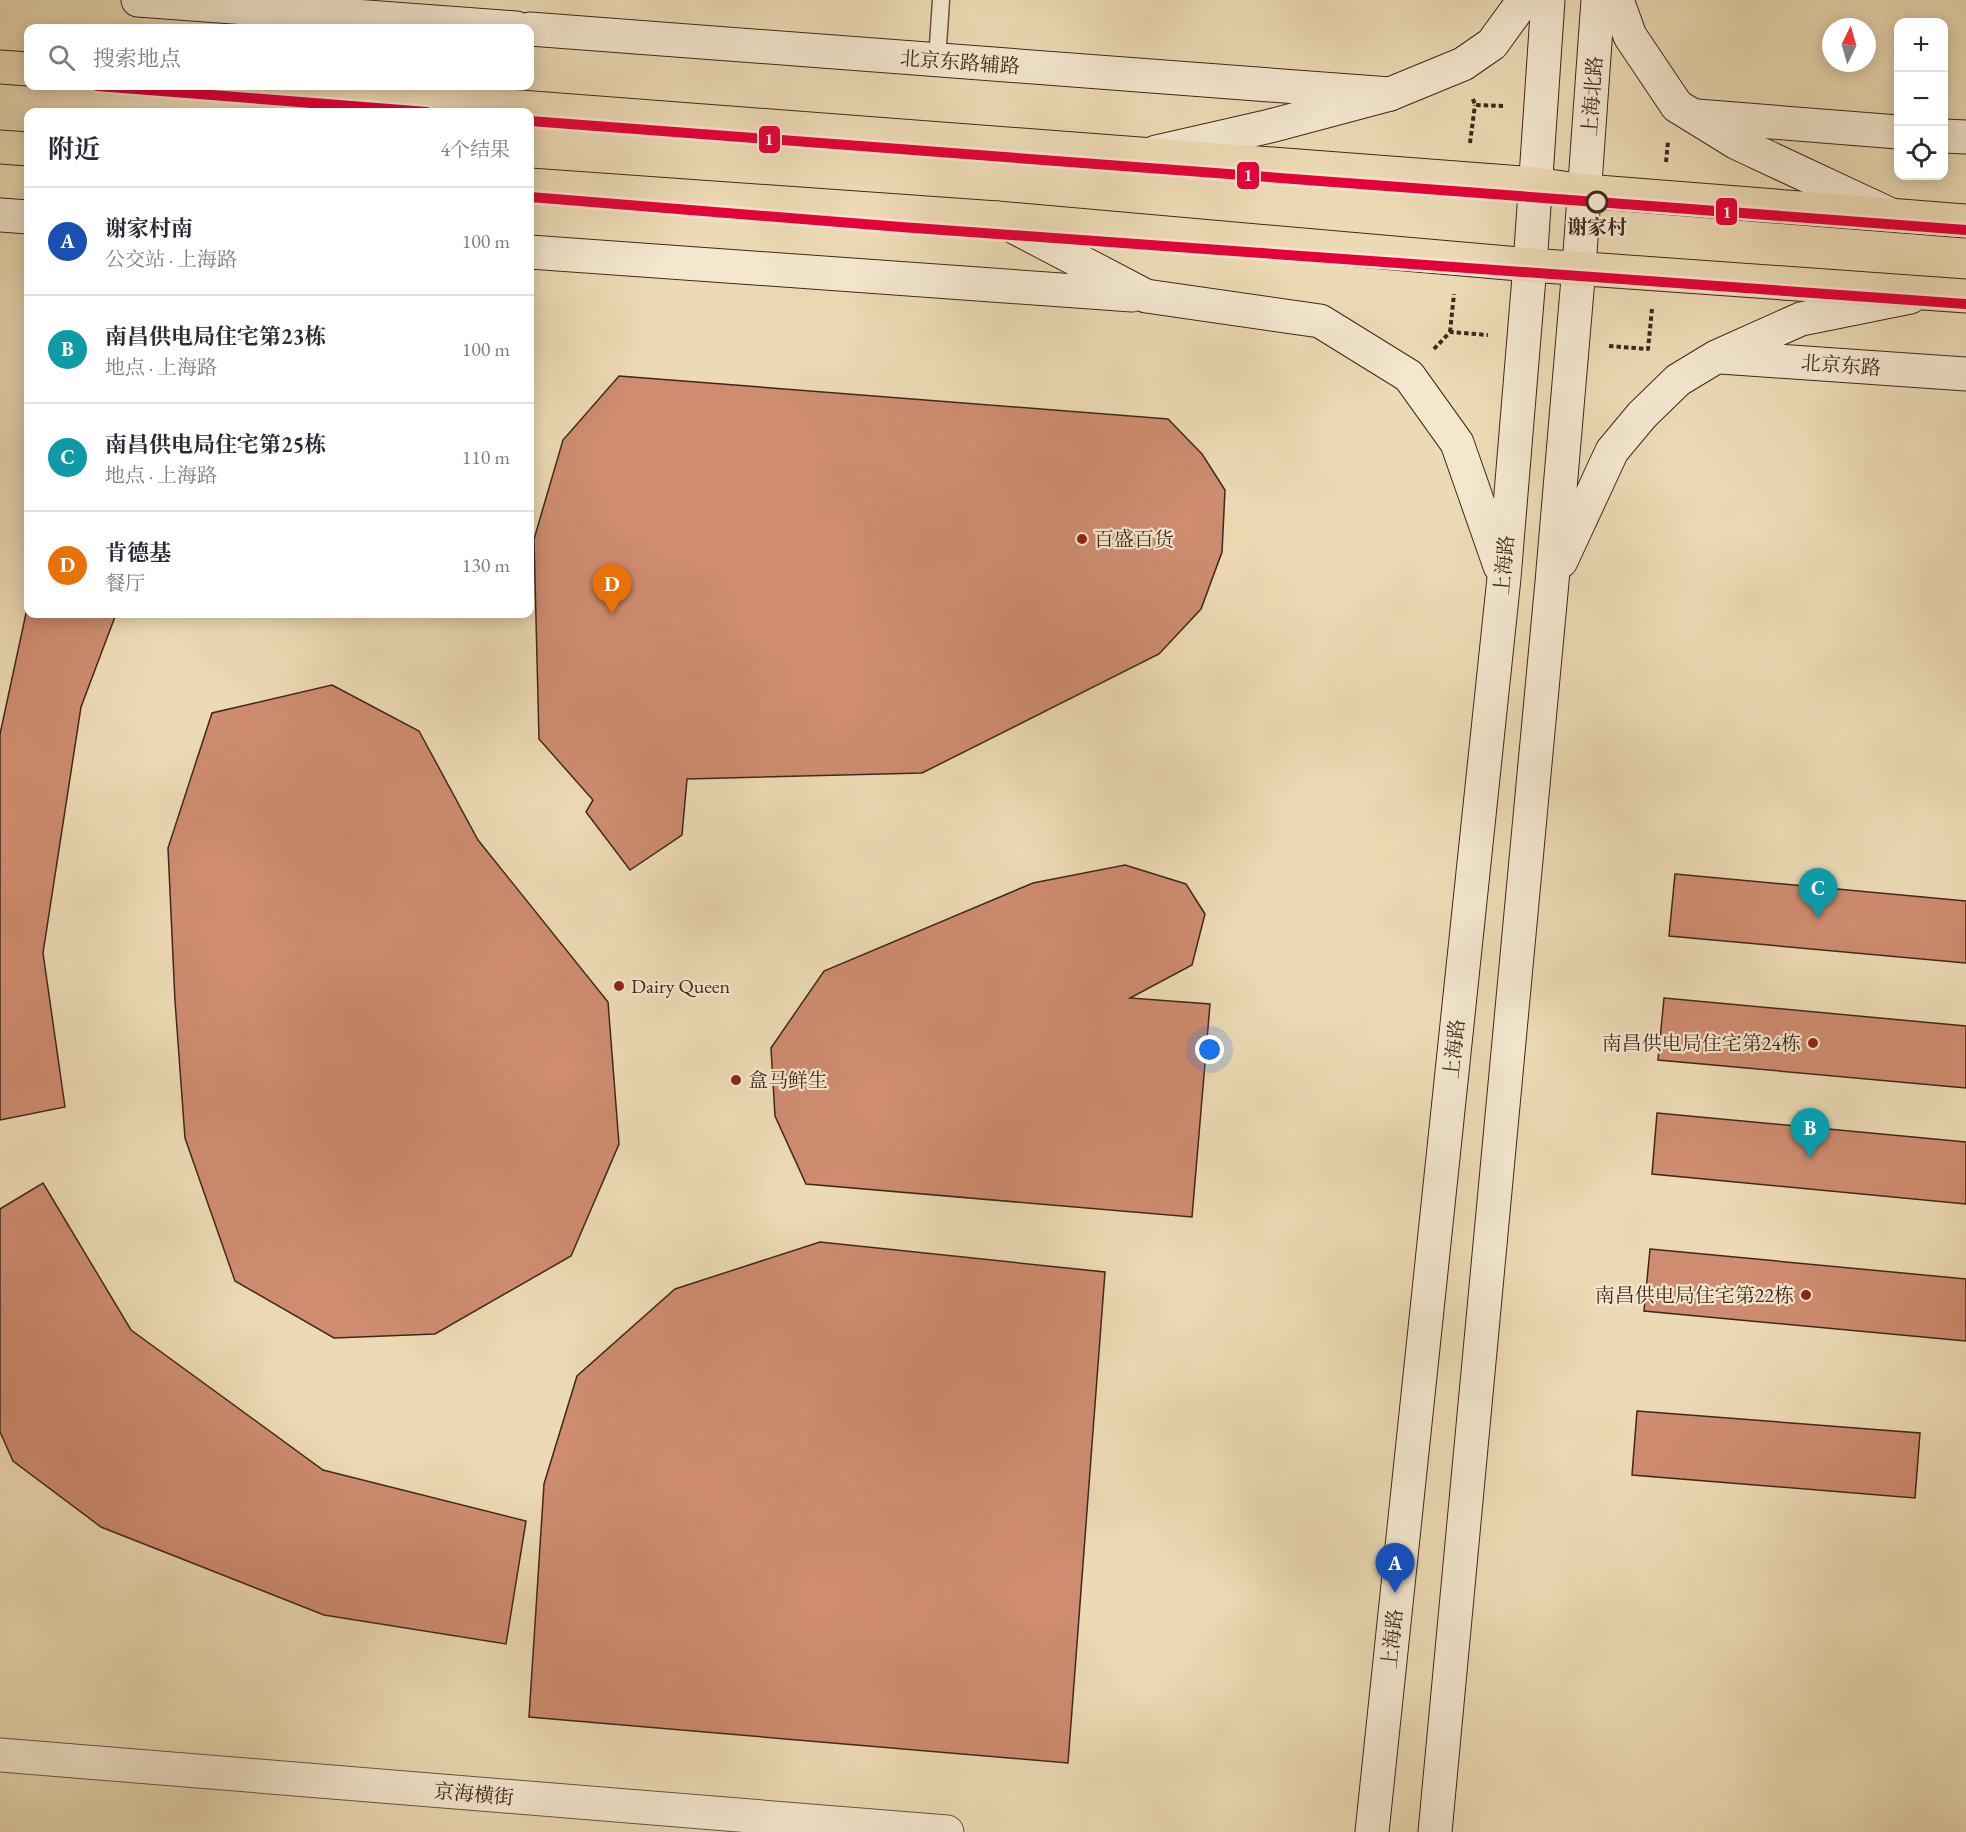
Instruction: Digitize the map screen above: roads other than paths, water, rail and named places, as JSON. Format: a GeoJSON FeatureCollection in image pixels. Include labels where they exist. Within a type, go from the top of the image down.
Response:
{"type":"FeatureCollection","features":[{"type":"Feature","properties":{"kind":"main road"},"geometry":{"type":"LineString","coordinates":[[138,0],[462,24]]}},
{"type":"Feature","properties":{"kind":"main road"},"geometry":{"type":"LineString","coordinates":[[1145,154],[1270,126],[1390,94],[1463,64],[1492,44],[1524,0]]}},
{"type":"Feature","properties":{"kind":"main road"},"geometry":{"type":"LineString","coordinates":[[1535,184],[1548,0]]}},
{"type":"Feature","properties":{"kind":"main road","name":"上海北路"},"geometry":{"type":"LineString","coordinates":[[1579,267],[1598,0]]}},
{"type":"Feature","properties":{"kind":"main road"},"geometry":{"type":"LineString","coordinates":[[1617,0],[1630,36],[1677,106],[1737,143],[1891,215]]}},
{"type":"Feature","properties":{"kind":"main road","name":"北京东路辅路"},"geometry":{"type":"LineString","coordinates":[[534,30],[1390,94]]}},
{"type":"Feature","properties":{"kind":"main road"},"geometry":{"type":"LineString","coordinates":[[0,67],[24,69]]}},
{"type":"Feature","properties":{"kind":"main road"},"geometry":{"type":"LineString","coordinates":[[298,90],[1535,184],[1585,191],[1966,221]]}},
{"type":"Feature","properties":{"kind":"main road"},"geometry":{"type":"LineString","coordinates":[[1693,116],[1894,132]]}},
{"type":"Feature","properties":{"kind":"main road"},"geometry":{"type":"LineString","coordinates":[[1948,136],[1966,137]]}},
{"type":"Feature","properties":{"kind":"main road"},"geometry":{"type":"LineString","coordinates":[[0,147],[24,149]]}},
{"type":"Feature","properties":{"kind":"main road","name":"上海路"},"geometry":{"type":"LineString","coordinates":[[1371,1832],[1504,578],[1535,184]]}},
{"type":"Feature","properties":{"kind":"main road"},"geometry":{"type":"LineString","coordinates":[[534,185],[997,218],[1530,265],[1966,296]]}},
{"type":"Feature","properties":{"kind":"main road"},"geometry":{"type":"LineString","coordinates":[[0,215],[24,217]]}},
{"type":"Feature","properties":{"kind":"main road"},"geometry":{"type":"LineString","coordinates":[[997,218],[1146,296]]}},
{"type":"Feature","properties":{"kind":"main road"},"geometry":{"type":"LineString","coordinates":[[534,252],[1146,296],[1320,321],[1409,376],[1457,443],[1504,578]]}},
{"type":"Feature","properties":{"kind":"main road"},"geometry":{"type":"LineString","coordinates":[[1435,1832],[1552,582],[1579,267]]}},
{"type":"Feature","properties":{"kind":"main road"},"geometry":{"type":"LineString","coordinates":[[1552,582],[1612,451],[1642,415],[1678,380],[1716,357],[1801,319],[1926,293]]}},
{"type":"Feature","properties":{"kind":"main road","name":"北京东路"},"geometry":{"type":"LineString","coordinates":[[1716,357],[1966,374]]}},
{"type":"Feature","properties":{"kind":"main road","name":"京海横街"},"geometry":{"type":"LineString","coordinates":[[0,1755],[947,1832]]}},
{"type":"Feature","properties":{"kind":"lane"},"geometry":{"type":"LineString","coordinates":[[937,60],[941,0]]}},
{"type":"Feature","properties":{"kind":"place","name":"谢家村"},"geometry":{"type":"Point","coordinates":[1597,202]}},
{"type":"Feature","properties":{"kind":"place","name":"百盛百货"},"geometry":{"type":"Point","coordinates":[1082,539]}},
{"type":"Feature","properties":{"kind":"place","name":"肯德基"},"geometry":{"type":"Point","coordinates":[612,614]}},
{"type":"Feature","properties":{"kind":"place","name":"南昌供电局住宅第25栋"},"geometry":{"type":"Point","coordinates":[1818,918]}},
{"type":"Feature","properties":{"kind":"place","name":"Dairy Queen"},"geometry":{"type":"Point","coordinates":[619,986]}},
{"type":"Feature","properties":{"kind":"place","name":"南昌供电局住宅第24栋"},"geometry":{"type":"Point","coordinates":[1813,1043]}},
{"type":"Feature","properties":{"kind":"place","name":"盒马鲜生"},"geometry":{"type":"Point","coordinates":[736,1080]}},
{"type":"Feature","properties":{"kind":"place","name":"南昌供电局住宅第23栋"},"geometry":{"type":"Point","coordinates":[1810,1158]}},
{"type":"Feature","properties":{"kind":"place","name":"南昌供电局住宅第22栋"},"geometry":{"type":"Point","coordinates":[1806,1295]}},
{"type":"Feature","properties":{"kind":"place","name":"谢家村南"},"geometry":{"type":"Point","coordinates":[1395,1593]}}]}
